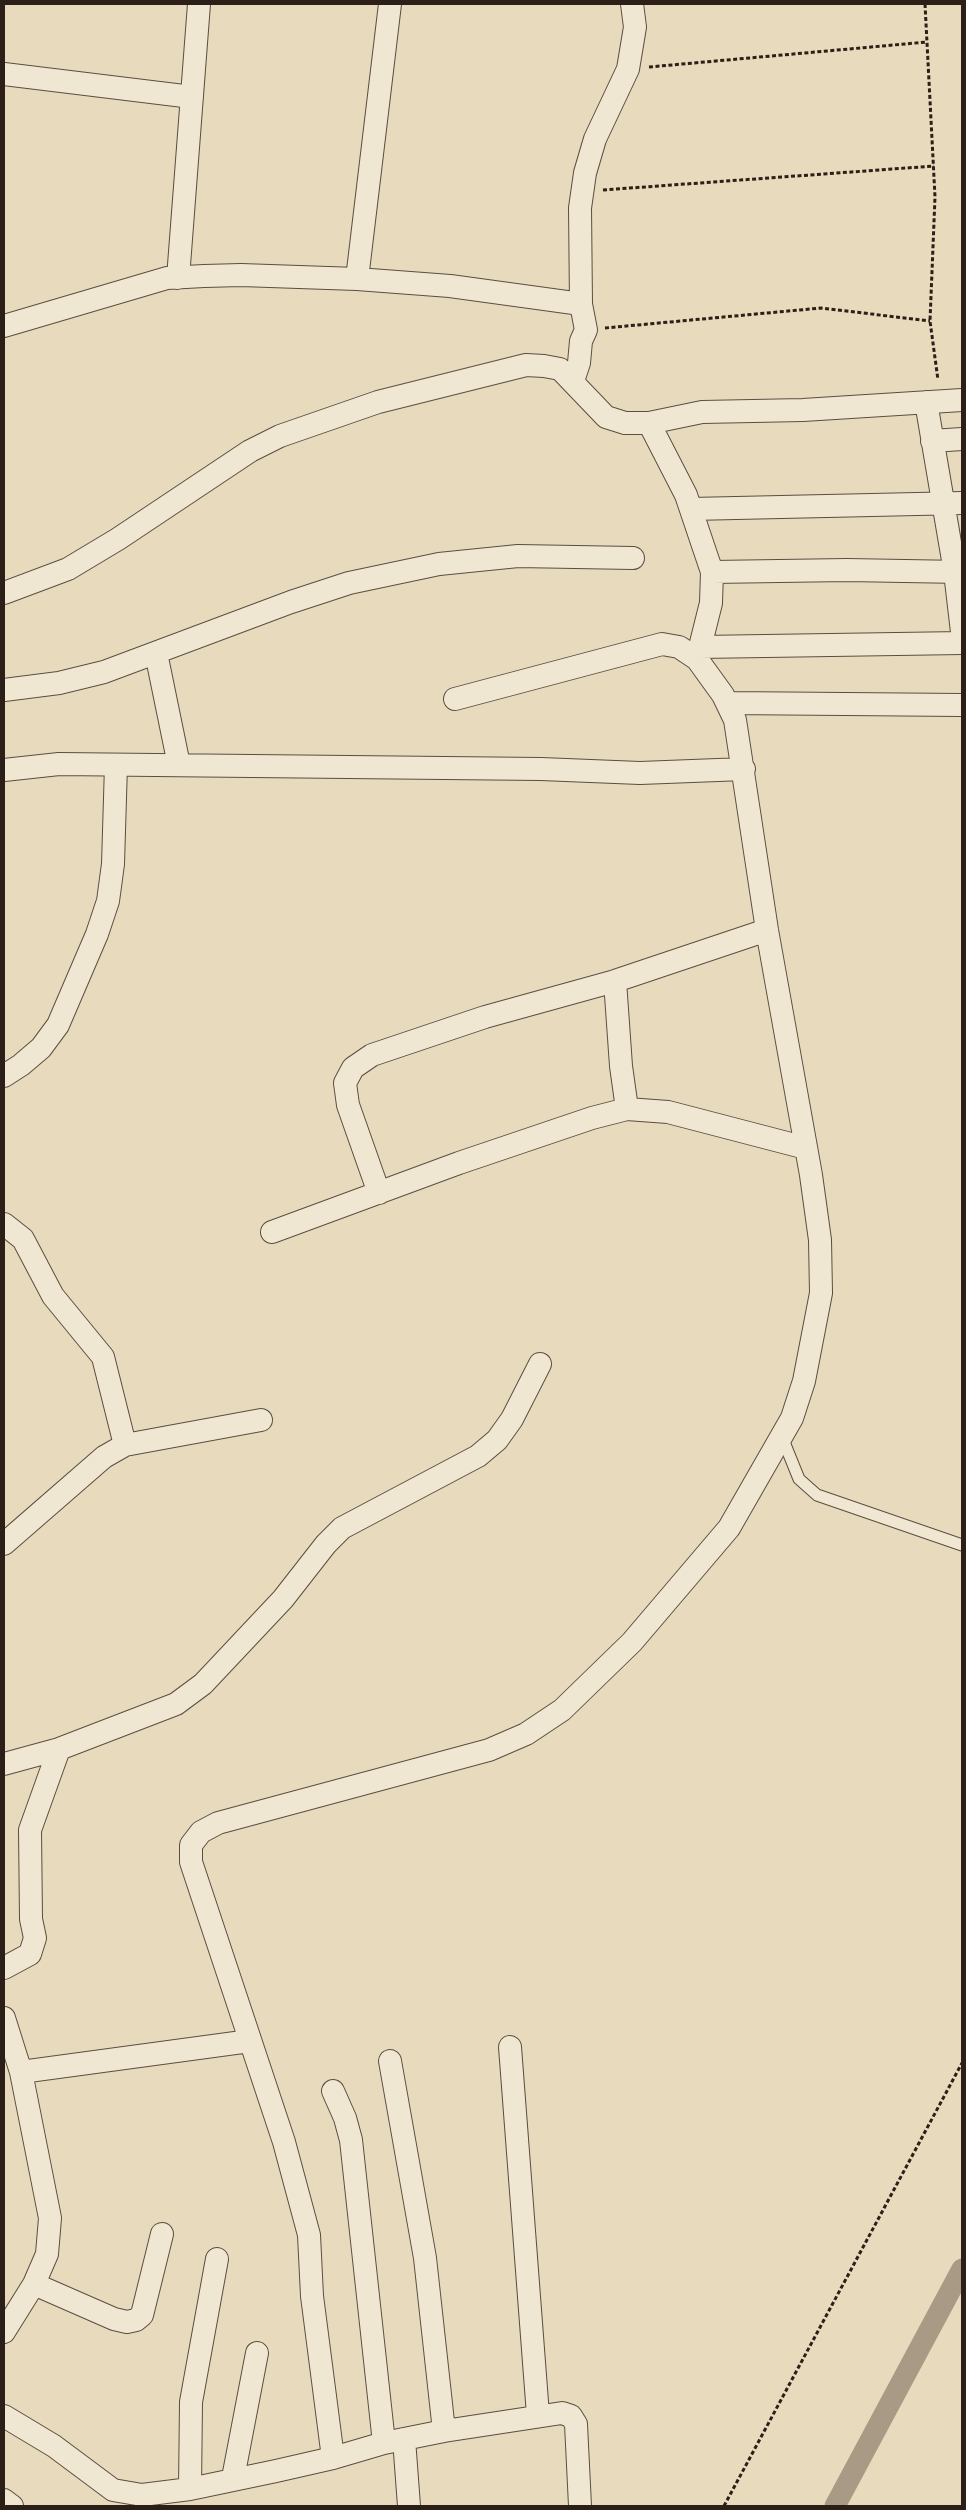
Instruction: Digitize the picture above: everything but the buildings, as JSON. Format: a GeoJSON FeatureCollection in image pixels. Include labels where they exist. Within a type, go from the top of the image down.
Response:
{"type":"FeatureCollection","features":[{"type":"Feature","properties":{"kind":"street"},"geometry":{"type":"LineString","coordinates":[[178,278],[199,4]]}},
{"type":"Feature","properties":{"kind":"street"},"geometry":{"type":"LineString","coordinates":[[357,279],[390,4]]}},
{"type":"Feature","properties":{"kind":"street"},"geometry":{"type":"LineString","coordinates":[[573,381],[579,363],[581,341],[586,330],[581,304],[580,208],[595,139],[628,69],[635,27],[632,4]]}},
{"type":"Feature","properties":{"kind":"street"},"geometry":{"type":"LineString","coordinates":[[4,74],[192,97]]}},
{"type":"Feature","properties":{"kind":"street"},"geometry":{"type":"LineString","coordinates":[[4,326],[167,278],[241,275],[357,279],[450,286],[581,304]]}},
{"type":"Feature","properties":{"kind":"street"},"geometry":{"type":"LineString","coordinates":[[4,593],[68,569],[118,539],[250,451],[280,436],[378,402],[526,365],[560,369],[606,417],[625,423],[649,423],[702,412],[803,410],[962,400]]}},
{"type":"Feature","properties":{"kind":"street"},"geometry":{"type":"LineString","coordinates":[[933,402],[932,441],[952,503],[959,572],[962,632]]}},
{"type":"Feature","properties":{"kind":"street"},"geometry":{"type":"LineString","coordinates":[[333,2458],[312,2296],[309,2235],[284,2142],[191,1862],[191,1846],[201,1832],[218,1823],[489,1750],[526,1734],[562,1710],[632,1642],[729,1528],[792,1418],[804,1381],[821,1293],[820,1240],[806,1148],[767,930],[744,769],[735,720],[699,653],[711,603],[712,572],[691,508],[649,423]]}},
{"type":"Feature","properties":{"kind":"street"},"geometry":{"type":"LineString","coordinates":[[932,441],[962,440]]}},
{"type":"Feature","properties":{"kind":"street"},"geometry":{"type":"LineString","coordinates":[[691,508],[952,503]]}},
{"type":"Feature","properties":{"kind":"street"},"geometry":{"type":"LineString","coordinates":[[4,690],[59,683],[104,672],[291,602],[341,586],[439,564],[518,556],[633,558]]}},
{"type":"Feature","properties":{"kind":"street"},"geometry":{"type":"LineString","coordinates":[[712,572],[847,570],[959,572]]}},
{"type":"Feature","properties":{"kind":"street"},"geometry":{"type":"LineString","coordinates":[[455,699],[662,644],[699,653],[962,642]]}},
{"type":"Feature","properties":{"kind":"street"},"geometry":{"type":"LineString","coordinates":[[156,653],[179,765]]}},
{"type":"Feature","properties":{"kind":"street"},"geometry":{"type":"LineString","coordinates":[[727,703],[962,705]]}},
{"type":"Feature","properties":{"kind":"street"},"geometry":{"type":"LineString","coordinates":[[4,770],[60,764],[542,769],[640,773],[744,769]]}},
{"type":"Feature","properties":{"kind":"street"},"geometry":{"type":"LineString","coordinates":[[4,1076],[21,1066],[41,1048],[58,1025],[97,934],[108,901],[113,864],[116,765]]}},
{"type":"Feature","properties":{"kind":"street"},"geometry":{"type":"LineString","coordinates":[[379,1193],[348,1104],[345,1083],[353,1068],[372,1055],[447,1030],[614,981],[767,930]]}},
{"type":"Feature","properties":{"kind":"street"},"geometry":{"type":"LineString","coordinates":[[614,981],[621,1066],[627,1109]]}},
{"type":"Feature","properties":{"kind":"street"},"geometry":{"type":"LineString","coordinates":[[272,1232],[592,1118],[627,1109],[668,1112],[806,1148]]}},
{"type":"Feature","properties":{"kind":"street"},"geometry":{"type":"LineString","coordinates":[[4,1224],[22,1239],[53,1296],[103,1357],[125,1445]]}},
{"type":"Feature","properties":{"kind":"street"},"geometry":{"type":"LineString","coordinates":[[4,1764],[60,1749],[176,1704],[203,1684],[284,1599],[326,1544],[342,1528],[478,1456],[496,1440],[512,1419],[540,1364]]}},
{"type":"Feature","properties":{"kind":"street"},"geometry":{"type":"LineString","coordinates":[[4,1544],[104,1457],[125,1445],[261,1420]]}},
{"type":"Feature","properties":{"kind":"street"},"geometry":{"type":"LineString","coordinates":[[4,1968],[30,1954],[34,1938],[31,1918],[30,1830],[60,1749]]}},
{"type":"Feature","properties":{"kind":"street"},"geometry":{"type":"LineString","coordinates":[[4,2018],[22,2072],[50,2218],[47,2254],[34,2284],[4,2332]]}},
{"type":"Feature","properties":{"kind":"street"},"geometry":{"type":"LineString","coordinates":[[22,2072],[250,2041]]}},
{"type":"Feature","properties":{"kind":"street"},"geometry":{"type":"LineString","coordinates":[[510,2047],[538,2416]]}},
{"type":"Feature","properties":{"kind":"street"},"geometry":{"type":"LineString","coordinates":[[390,2061],[425,2258],[444,2431]]}},
{"type":"Feature","properties":{"kind":"street"},"geometry":{"type":"LineString","coordinates":[[333,2091],[345,2118],[351,2140],[394,2441],[409,2506]]}},
{"type":"Feature","properties":{"kind":"street"},"geometry":{"type":"LineString","coordinates":[[34,2284],[114,2319],[126,2322],[136,2320],[142,2315],[162,2234]]}},
{"type":"Feature","properties":{"kind":"street"},"geometry":{"type":"LineString","coordinates":[[190,2489],[191,2402],[216,2259]]}},
{"type":"Feature","properties":{"kind":"street"},"geometry":{"type":"LineString","coordinates":[[234,2478],[257,2353]]}},
{"type":"Feature","properties":{"kind":"street"},"geometry":{"type":"LineString","coordinates":[[4,2416],[54,2446],[127,2499],[142,2495],[190,2489],[333,2458],[394,2441],[444,2431],[562,2413],[571,2416],[576,2424],[580,2506]]}},
{"type":"Feature","properties":{"kind":"street"},"geometry":{"type":"LineString","coordinates":[[4,2500],[12,2506]]}},
{"type":"Feature","properties":{"kind":"lane"},"geometry":{"type":"LineString","coordinates":[[781,1436],[799,1479],[817,1495],[962,1545]]}},
{"type":"Feature","properties":{"kind":"path"},"geometry":{"type":"LineString","coordinates":[[925,4],[935,197],[930,321],[933,402]]}},
{"type":"Feature","properties":{"kind":"path"},"geometry":{"type":"LineString","coordinates":[[628,69],[927,42]]}},
{"type":"Feature","properties":{"kind":"path"},"geometry":{"type":"LineString","coordinates":[[583,191],[934,166]]}},
{"type":"Feature","properties":{"kind":"path"},"geometry":{"type":"LineString","coordinates":[[586,330],[821,308],[930,321]]}},
{"type":"Feature","properties":{"kind":"path"},"geometry":{"type":"LineString","coordinates":[[724,2506],[962,2063]]}},
{"type":"Feature","properties":{"kind":"waterway"},"geometry":{"type":"LineString","coordinates":[[835,2506],[962,2269]]}}]}
